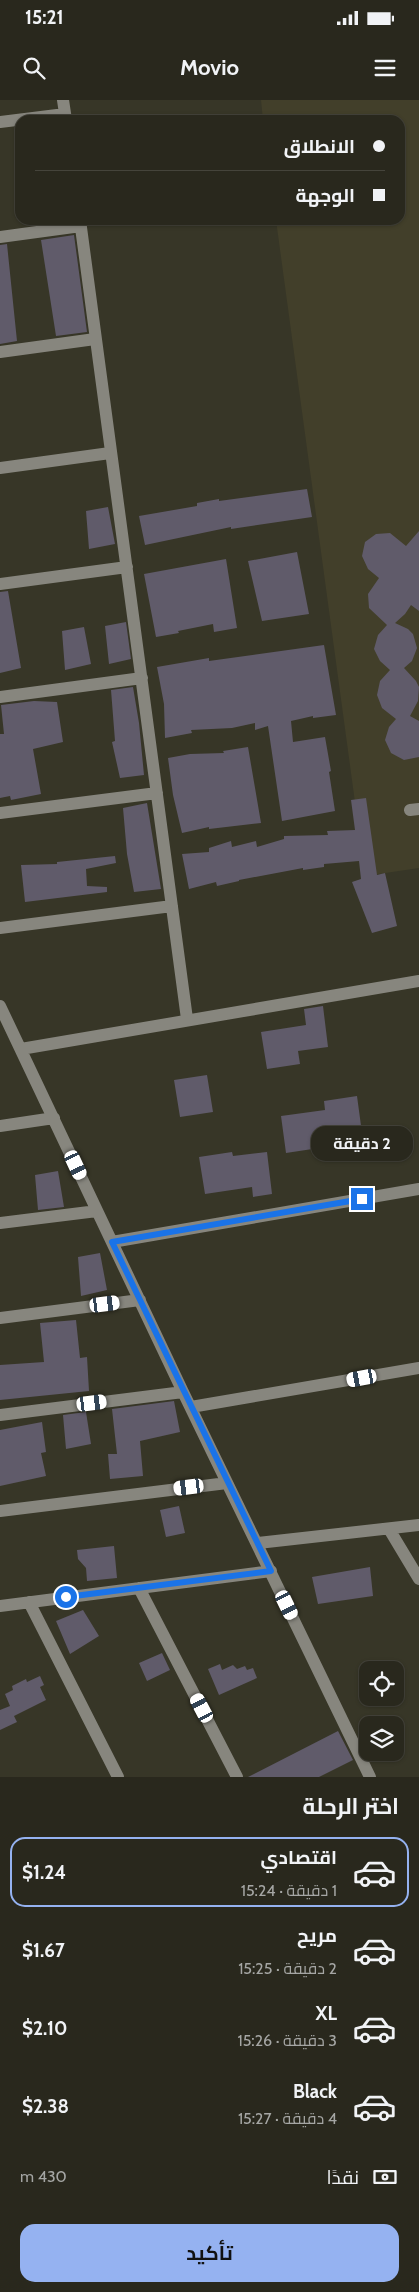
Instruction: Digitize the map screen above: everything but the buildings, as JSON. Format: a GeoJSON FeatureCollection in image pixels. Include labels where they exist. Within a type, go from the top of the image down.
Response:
{"type":"FeatureCollection","features":[{"type":"Feature","properties":{"kind":"street"},"geometry":{"type":"LineString","coordinates":[[63,100],[65,115]]}},
{"type":"Feature","properties":{"kind":"street"},"geometry":{"type":"LineString","coordinates":[[0,122],[15,121]]}},
{"type":"Feature","properties":{"kind":"street"},"geometry":{"type":"LineString","coordinates":[[0,237],[69,225]]}},
{"type":"Feature","properties":{"kind":"street"},"geometry":{"type":"LineString","coordinates":[[80,225],[94,339],[127,567],[187,1020]]}},
{"type":"Feature","properties":{"kind":"street"},"geometry":{"type":"LineString","coordinates":[[0,352],[94,339]]}},
{"type":"Feature","properties":{"kind":"street"},"geometry":{"type":"LineString","coordinates":[[0,468],[110,453]]}},
{"type":"Feature","properties":{"kind":"street"},"geometry":{"type":"LineString","coordinates":[[0,584],[127,567]]}},
{"type":"Feature","properties":{"kind":"street"},"geometry":{"type":"LineString","coordinates":[[0,697],[142,678]]}},
{"type":"Feature","properties":{"kind":"street"},"geometry":{"type":"LineString","coordinates":[[0,813],[157,793]]}},
{"type":"Feature","properties":{"kind":"street"},"geometry":{"type":"LineString","coordinates":[[0,928],[172,906]]}},
{"type":"Feature","properties":{"kind":"street"},"geometry":{"type":"LineString","coordinates":[[21,1049],[419,981]]}},
{"type":"Feature","properties":{"kind":"street"},"geometry":{"type":"LineString","coordinates":[[0,1006],[5,1025],[21,1049],[183,1392],[370,1777]]}},
{"type":"Feature","properties":{"kind":"street"},"geometry":{"type":"LineString","coordinates":[[0,1126],[54,1118]]}},
{"type":"Feature","properties":{"kind":"street"},"geometry":{"type":"LineString","coordinates":[[112,1242],[419,1189]]}},
{"type":"Feature","properties":{"kind":"street"},"geometry":{"type":"LineString","coordinates":[[0,1223],[97,1211]]}},
{"type":"Feature","properties":{"kind":"street"},"geometry":{"type":"LineString","coordinates":[[0,1318],[140,1300]]}},
{"type":"Feature","properties":{"kind":"street"},"geometry":{"type":"LineString","coordinates":[[191,1406],[419,1368]]}},
{"type":"Feature","properties":{"kind":"street"},"geometry":{"type":"LineString","coordinates":[[0,1414],[183,1392]]}},
{"type":"Feature","properties":{"kind":"street"},"geometry":{"type":"LineString","coordinates":[[0,1510],[227,1482]]}},
{"type":"Feature","properties":{"kind":"street"},"geometry":{"type":"LineString","coordinates":[[258,1543],[419,1525]]}},
{"type":"Feature","properties":{"kind":"street"},"geometry":{"type":"LineString","coordinates":[[389,1529],[419,1579]]}},
{"type":"Feature","properties":{"kind":"street"},"geometry":{"type":"LineString","coordinates":[[0,1606],[271,1571]]}},
{"type":"Feature","properties":{"kind":"street"},"geometry":{"type":"LineString","coordinates":[[139,1588],[237,1777]]}},
{"type":"Feature","properties":{"kind":"street"},"geometry":{"type":"LineString","coordinates":[[29,1602],[118,1777]]}},
{"type":"Feature","properties":{"kind":"shaded area"},"geometry":{"type":"Polygon","coordinates":[[[261,100],[419,100],[419,868],[365,876],[277,225],[405,225],[405,115],[262,115],[261,100]]]}},
{"type":"Feature","properties":{"kind":"route"},"geometry":{"type":"LineString","coordinates":[[66,1597],[271,1571],[112,1242],[362,1199]]}}]}
